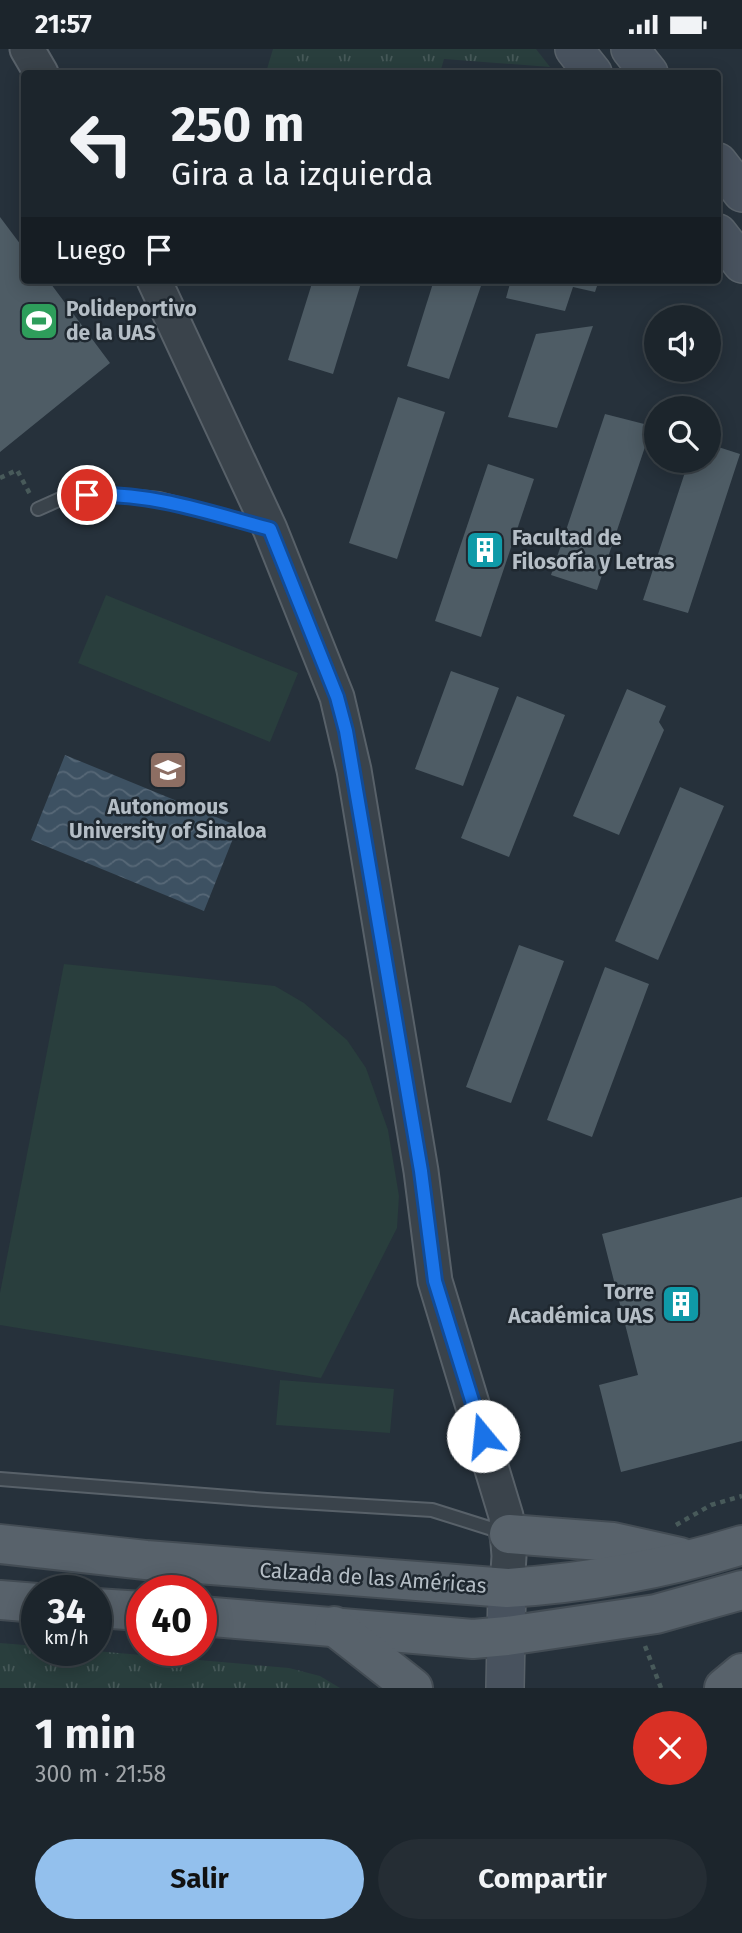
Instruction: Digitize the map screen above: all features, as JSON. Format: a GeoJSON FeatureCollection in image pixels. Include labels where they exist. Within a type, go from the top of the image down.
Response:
{"type":"FeatureCollection","features":[{"type":"Feature","properties":{"kind":"main road"},"geometry":{"type":"LineString","coordinates":[[575,49],[591,70]]}},
{"type":"Feature","properties":{"kind":"main road"},"geometry":{"type":"LineString","coordinates":[[630,49],[647,70]]}},
{"type":"Feature","properties":{"kind":"main road"},"geometry":{"type":"LineString","coordinates":[[721,166],[742,193]]}},
{"type":"Feature","properties":{"kind":"main road"},"geometry":{"type":"LineString","coordinates":[[721,237],[742,264]]}},
{"type":"Feature","properties":{"kind":"main road"},"geometry":{"type":"LineString","coordinates":[[509,1534],[602,1541],[689,1559]]}},
{"type":"Feature","properties":{"kind":"main road","name":"Calzada de las Américas"},"geometry":{"type":"LineString","coordinates":[[0,1544],[159,1561],[507,1588],[559,1585],[621,1576],[742,1545]]}},
{"type":"Feature","properties":{"kind":"main road"},"geometry":{"type":"LineString","coordinates":[[505,1688],[507,1588]]}},
{"type":"Feature","properties":{"kind":"main road"},"geometry":{"type":"LineString","coordinates":[[217,1617],[473,1639],[656,1615],[742,1590]]}},
{"type":"Feature","properties":{"kind":"main road"},"geometry":{"type":"LineString","coordinates":[[0,1600],[21,1602]]}},
{"type":"Feature","properties":{"kind":"main road"},"geometry":{"type":"LineString","coordinates":[[334,1626],[413,1688]]}},
{"type":"Feature","properties":{"kind":"main road"},"geometry":{"type":"LineString","coordinates":[[724,1688],[742,1673]]}},
{"type":"Feature","properties":{"kind":"street"},"geometry":{"type":"LineString","coordinates":[[27,49],[39,70]]}},
{"type":"Feature","properties":{"kind":"street"},"geometry":{"type":"LineString","coordinates":[[157,284],[270,529],[332,685],[346,731],[421,1171],[435,1281],[506,1516],[509,1534],[507,1588]]}},
{"type":"Feature","properties":{"kind":"lane"},"geometry":{"type":"LineString","coordinates":[[38,509],[68,496],[106,494],[159,499],[270,529]]}},
{"type":"Feature","properties":{"kind":"lane"},"geometry":{"type":"LineString","coordinates":[[0,1479],[432,1510],[509,1534]]}},
{"type":"Feature","properties":{"kind":"path"},"geometry":{"type":"LineString","coordinates":[[0,478],[17,470],[38,509]]}},
{"type":"Feature","properties":{"kind":"path"},"geometry":{"type":"LineString","coordinates":[[636,1548],[711,1505],[742,1496]]}},
{"type":"Feature","properties":{"kind":"path"},"geometry":{"type":"LineString","coordinates":[[629,1619],[642,1637],[661,1688]]}},
{"type":"Feature","properties":{"kind":"green space"},"geometry":{"type":"Polygon","coordinates":[[[273,49],[536,49],[550,67],[444,59],[441,70],[267,69],[273,49]]]}},
{"type":"Feature","properties":{"kind":"green space"},"geometry":{"type":"Polygon","coordinates":[[[106,595],[298,673],[270,742],[78,663],[106,595]]]}},
{"type":"Feature","properties":{"kind":"green space"},"geometry":{"type":"Polygon","coordinates":[[[64,964],[275,986],[304,1003],[347,1040],[366,1068],[388,1130],[399,1196],[397,1228],[321,1378],[0,1325],[0,1293],[64,964]]]}},
{"type":"Feature","properties":{"kind":"green space"},"geometry":{"type":"Polygon","coordinates":[[[280,1380],[394,1389],[390,1433],[276,1425],[280,1380]]]}},
{"type":"Feature","properties":{"kind":"green space"},"geometry":{"type":"Polygon","coordinates":[[[0,1643],[21,1645],[21,1666],[112,1666],[112,1652],[126,1654],[126,1666],[217,1666],[217,1662],[289,1668],[320,1676],[340,1688],[0,1688],[0,1643]]]}},
{"type":"Feature","properties":{"kind":"water"},"geometry":{"type":"Polygon","coordinates":[[[65,755],[238,826],[204,911],[31,840],[65,755]]]}},
{"type":"Feature","properties":{"kind":"building","name":"Polideportivo de la UAS"},"geometry":{"type":"Polygon","coordinates":[[[0,217],[21,245],[21,284],[51,284],[110,363],[0,452],[0,217]]]}},
{"type":"Feature","properties":{"kind":"building"},"geometry":{"type":"Polygon","coordinates":[[[312,284],[361,284],[333,374],[288,360],[312,284]]]}},
{"type":"Feature","properties":{"kind":"building"},"geometry":{"type":"Polygon","coordinates":[[[433,284],[482,284],[449,379],[407,366],[433,284]]]}},
{"type":"Feature","properties":{"kind":"building"},"geometry":{"type":"Polygon","coordinates":[[[510,284],[598,284],[595,292],[573,287],[565,311],[506,298],[510,284]]]}},
{"type":"Feature","properties":{"kind":"building"},"geometry":{"type":"Polygon","coordinates":[[[593,326],[557,428],[508,417],[536,334],[593,326]]]}},
{"type":"Feature","properties":{"kind":"building"},"geometry":{"type":"Polygon","coordinates":[[[398,397],[445,412],[397,559],[349,543],[398,397]]]}},
{"type":"Feature","properties":{"kind":"building"},"geometry":{"type":"Polygon","coordinates":[[[605,414],[644,424],[644,450],[597,590],[551,575],[605,414]]]}},
{"type":"Feature","properties":{"kind":"building"},"geometry":{"type":"Polygon","coordinates":[[[721,448],[740,454],[688,613],[643,600],[685,473],[721,473],[721,448]]]}},
{"type":"Feature","properties":{"kind":"building","name":"Facultad de Filosofía y Letras"},"geometry":{"type":"Polygon","coordinates":[[[488,464],[534,479],[481,637],[435,621],[488,464]]]}},
{"type":"Feature","properties":{"kind":"building"},"geometry":{"type":"Polygon","coordinates":[[[451,671],[499,688],[463,786],[415,769],[451,671]]]}},
{"type":"Feature","properties":{"kind":"building"},"geometry":{"type":"Polygon","coordinates":[[[627,689],[666,706],[659,722],[664,730],[619,835],[573,816],[627,689]]]}},
{"type":"Feature","properties":{"kind":"building"},"geometry":{"type":"Polygon","coordinates":[[[517,696],[565,715],[509,857],[461,838],[517,696]]]}},
{"type":"Feature","properties":{"kind":"building"},"geometry":{"type":"Polygon","coordinates":[[[680,787],[724,806],[658,960],[615,941],[680,787]]]}},
{"type":"Feature","properties":{"kind":"building"},"geometry":{"type":"Polygon","coordinates":[[[519,945],[564,961],[511,1103],[466,1087],[519,945]]]}},
{"type":"Feature","properties":{"kind":"building"},"geometry":{"type":"Polygon","coordinates":[[[605,967],[649,984],[592,1137],[547,1120],[605,967]]]}},
{"type":"Feature","properties":{"kind":"building","name":"Torre Académica UAS"},"geometry":{"type":"Polygon","coordinates":[[[742,1197],[742,1441],[621,1472],[599,1385],[638,1375],[602,1234],[742,1197]]]}},
{"type":"Feature","properties":{"kind":"place","name":"Polideportivo de la UAS"},"geometry":{"type":"Point","coordinates":[39,321]}},
{"type":"Feature","properties":{"kind":"place","name":"Facultad de Filosofía y Letras"},"geometry":{"type":"Point","coordinates":[485,550]}},
{"type":"Feature","properties":{"kind":"place","name":"Autonomous University of Sinaloa"},"geometry":{"type":"Point","coordinates":[168,770]}},
{"type":"Feature","properties":{"kind":"place","name":"Torre Académica UAS"},"geometry":{"type":"Point","coordinates":[681,1304]}},
{"type":"Feature","properties":{"kind":"route"},"geometry":{"type":"LineString","coordinates":[[87,495],[159,499],[270,529],[337,697],[346,731],[421,1171],[435,1281],[483,1436]]}}]}
